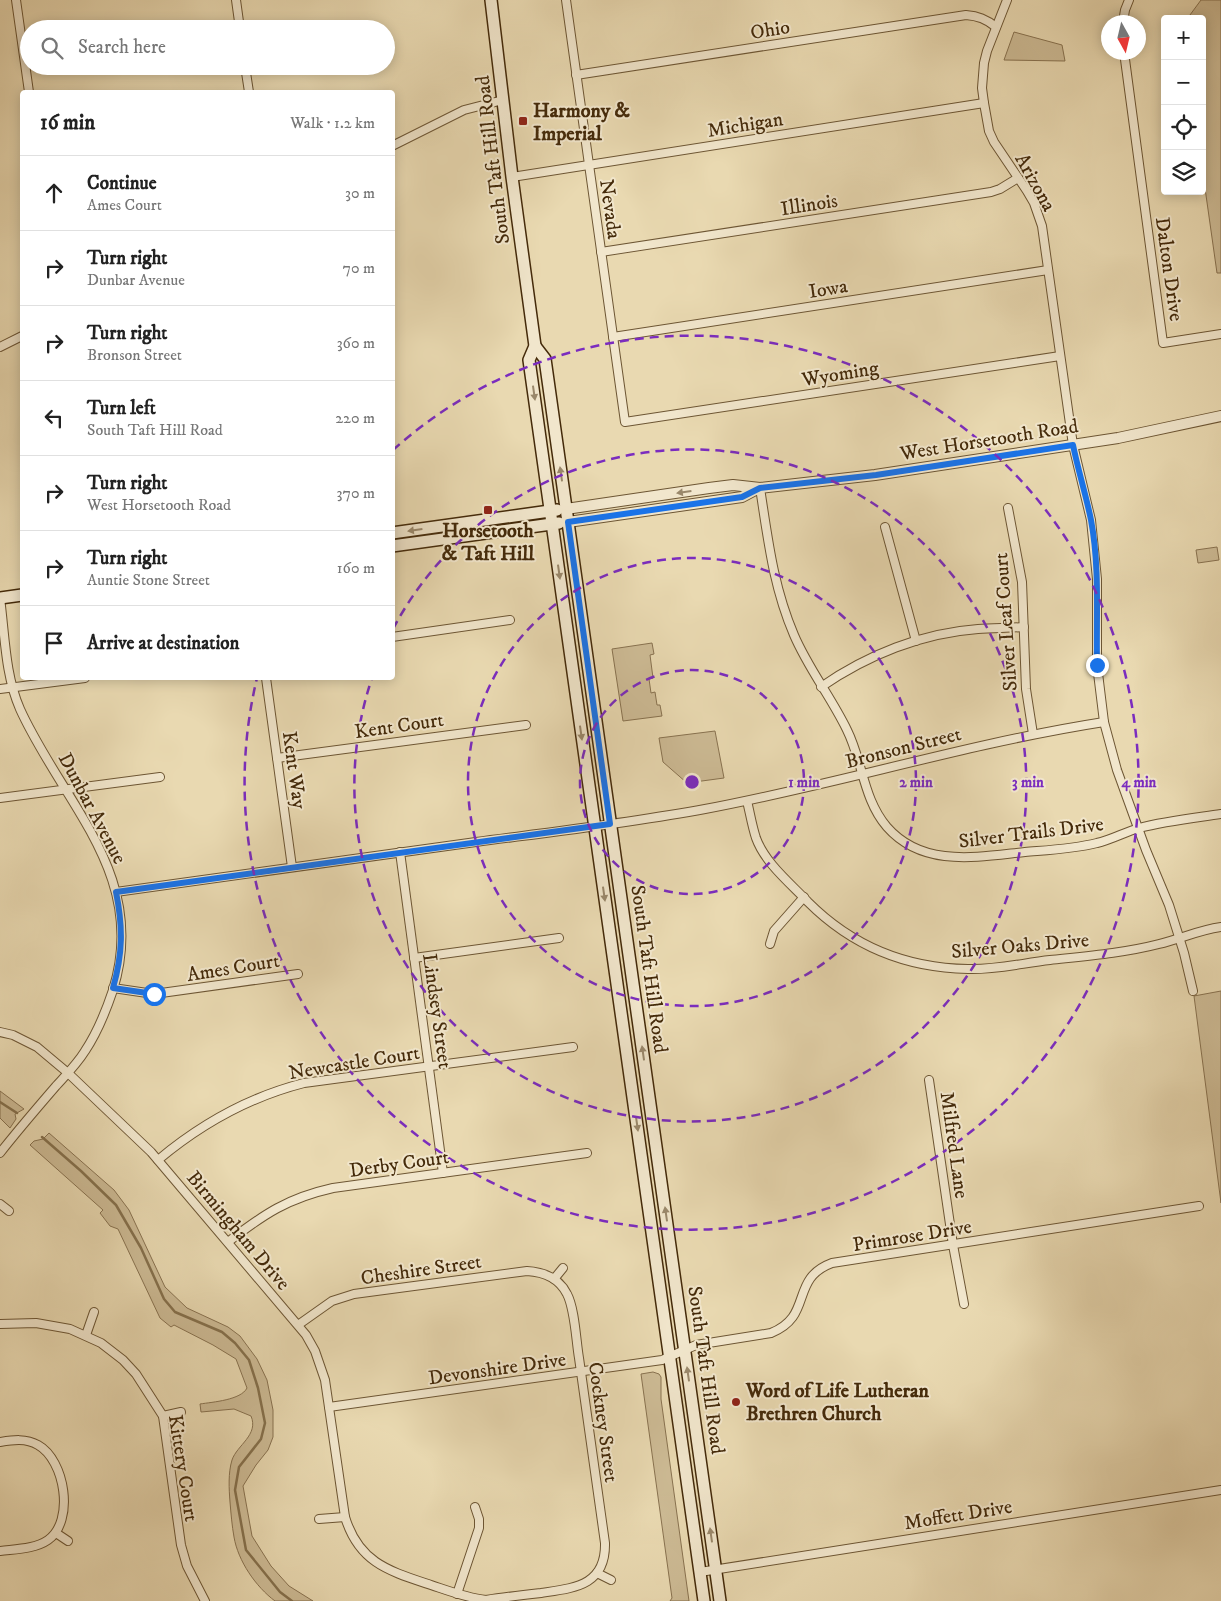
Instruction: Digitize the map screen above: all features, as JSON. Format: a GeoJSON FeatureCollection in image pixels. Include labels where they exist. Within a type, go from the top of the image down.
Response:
{"type":"FeatureCollection","features":[{"type":"Feature","properties":{"kind":"main road","name":"South Taft Hill Road"},"geometry":{"type":"LineString","coordinates":[[491,0],[535,346],[545,359],[720,1601]]}},
{"type":"Feature","properties":{"kind":"main road","name":"South Taft Hill Road"},"geometry":{"type":"LineString","coordinates":[[535,346],[529,360],[704,1601]]}},
{"type":"Feature","properties":{"kind":"main road","name":"West Horsetooth Road"},"geometry":{"type":"LineString","coordinates":[[395,533],[566,509]]}},
{"type":"Feature","properties":{"kind":"main road","name":"West Horsetooth Road"},"geometry":{"type":"LineString","coordinates":[[395,546],[568,522]]}},
{"type":"Feature","properties":{"kind":"main road"},"geometry":{"type":"LineString","coordinates":[[0,598],[20,595]]}},
{"type":"Feature","properties":{"kind":"street"},"geometry":{"type":"LineString","coordinates":[[16,0],[20,28]]}},
{"type":"Feature","properties":{"kind":"street"},"geometry":{"type":"LineString","coordinates":[[236,0],[239,20]]}},
{"type":"Feature","properties":{"kind":"street","name":"Nevada"},"geometry":{"type":"LineString","coordinates":[[566,0],[625,422]]}},
{"type":"Feature","properties":{"kind":"street","name":"Arizona"},"geometry":{"type":"LineString","coordinates":[[1007,0],[984,63],[982,88],[989,131],[994,142],[1027,191],[1042,226],[1073,445],[1091,520],[1094,543],[1098,599],[1097,665],[1104,722],[1117,770],[1180,938],[1193,991]]}},
{"type":"Feature","properties":{"kind":"street"},"geometry":{"type":"LineString","coordinates":[[1124,15],[1129,0]]}},
{"type":"Feature","properties":{"kind":"street","name":"Ohio"},"geometry":{"type":"LineString","coordinates":[[576,75],[966,15],[977,16],[987,20],[996,27]]}},
{"type":"Feature","properties":{"kind":"street","name":"Dalton Drive"},"geometry":{"type":"LineString","coordinates":[[1125,60],[1163,343],[1221,334]]}},
{"type":"Feature","properties":{"kind":"street"},"geometry":{"type":"LineString","coordinates":[[27,75],[29,90]]}},
{"type":"Feature","properties":{"kind":"street"},"geometry":{"type":"LineString","coordinates":[[246,75],[249,90]]}},
{"type":"Feature","properties":{"kind":"street"},"geometry":{"type":"LineString","coordinates":[[395,144],[464,110],[503,100]]}},
{"type":"Feature","properties":{"kind":"street","name":"Michigan"},"geometry":{"type":"LineString","coordinates":[[512,177],[984,103]]}},
{"type":"Feature","properties":{"kind":"street","name":"Illinois"},"geometry":{"type":"LineString","coordinates":[[601,252],[991,192],[1018,178]]}},
{"type":"Feature","properties":{"kind":"street","name":"Iowa"},"geometry":{"type":"LineString","coordinates":[[613,337],[1048,270]]}},
{"type":"Feature","properties":{"kind":"street"},"geometry":{"type":"LineString","coordinates":[[0,347],[20,337]]}},
{"type":"Feature","properties":{"kind":"street","name":"Wyoming"},"geometry":{"type":"LineString","coordinates":[[625,422],[1060,356]]}},
{"type":"Feature","properties":{"kind":"street","name":"West Horsetooth Road"},"geometry":{"type":"LineString","coordinates":[[566,509],[733,486],[760,488],[876,475],[1118,438],[1221,416]]}},
{"type":"Feature","properties":{"kind":"street","name":"West Horsetooth Road"},"geometry":{"type":"LineString","coordinates":[[568,522],[742,497],[760,488]]}},
{"type":"Feature","properties":{"kind":"street","name":"Silver Trails Drive"},"geometry":{"type":"LineString","coordinates":[[760,488],[769,555],[783,608],[794,635],[849,735],[873,806],[888,828],[905,843],[942,857],[968,858],[1081,846],[1114,839],[1138,828],[1221,814]]}},
{"type":"Feature","properties":{"kind":"street","name":"Silver Leaf Court"},"geometry":{"type":"LineString","coordinates":[[1008,508],[1022,582],[1026,689],[1033,734]]}},
{"type":"Feature","properties":{"kind":"street"},"geometry":{"type":"LineString","coordinates":[[884,527],[916,641]]}},
{"type":"Feature","properties":{"kind":"street","name":"Dunbar Avenue"},"geometry":{"type":"LineString","coordinates":[[0,598],[13,687],[20,708],[28,725],[103,853],[116,892],[122,942],[120,964],[106,1010],[85,1051],[0,1153]]}},
{"type":"Feature","properties":{"kind":"street"},"geometry":{"type":"LineString","coordinates":[[395,637],[510,620]]}},
{"type":"Feature","properties":{"kind":"street"},"geometry":{"type":"LineString","coordinates":[[821,687],[861,662],[916,641],[947,633],[977,629],[1024,627]]}},
{"type":"Feature","properties":{"kind":"street"},"geometry":{"type":"LineString","coordinates":[[0,689],[70,680]]}},
{"type":"Feature","properties":{"kind":"street","name":"Kent Way"},"geometry":{"type":"LineString","coordinates":[[266,680],[292,867]]}},
{"type":"Feature","properties":{"kind":"street","name":"Bronson Street"},"geometry":{"type":"LineString","coordinates":[[116,892],[610,824],[747,801],[1033,734],[1104,722]]}},
{"type":"Feature","properties":{"kind":"street","name":"Kent Court"},"geometry":{"type":"LineString","coordinates":[[277,758],[526,724]]}},
{"type":"Feature","properties":{"kind":"street"},"geometry":{"type":"LineString","coordinates":[[0,798],[160,777]]}},
{"type":"Feature","properties":{"kind":"street","name":"Silver Oaks Drive"},"geometry":{"type":"LineString","coordinates":[[747,801],[756,838],[766,857],[804,898],[839,928],[869,947],[902,960],[935,967],[970,969],[1003,966],[1124,951],[1158,944],[1194,932],[1221,927]]}},
{"type":"Feature","properties":{"kind":"street","name":"Lindsey Street"},"geometry":{"type":"LineString","coordinates":[[400,852],[443,1173]]}},
{"type":"Feature","properties":{"kind":"street"},"geometry":{"type":"LineString","coordinates":[[770,944],[774,931],[804,898]]}},
{"type":"Feature","properties":{"kind":"street"},"geometry":{"type":"LineString","coordinates":[[414,958],[559,938]]}},
{"type":"Feature","properties":{"kind":"street","name":"Ames Court"},"geometry":{"type":"LineString","coordinates":[[113,988],[154,994],[298,974]]}},
{"type":"Feature","properties":{"kind":"street","name":"Birmingham Drive"},"geometry":{"type":"LineString","coordinates":[[0,1032],[13,1035],[37,1047],[68,1073],[158,1160],[298,1325],[316,1351],[322,1367],[345,1517],[355,1541],[372,1560],[390,1571],[457,1594],[486,1600],[573,1588],[583,1585],[597,1573]]}},
{"type":"Feature","properties":{"kind":"street","name":"Newcastle Court"},"geometry":{"type":"LineString","coordinates":[[158,1160],[187,1136],[218,1117],[271,1093],[304,1083],[573,1047]]}},
{"type":"Feature","properties":{"kind":"street","name":"Milfred Lane"},"geometry":{"type":"LineString","coordinates":[[929,1080],[953,1245],[964,1304]]}},
{"type":"Feature","properties":{"kind":"street","name":"Derby Court"},"geometry":{"type":"LineString","coordinates":[[228,1242],[258,1218],[277,1207],[312,1193],[333,1188],[587,1153]]}},
{"type":"Feature","properties":{"kind":"street"},"geometry":{"type":"LineString","coordinates":[[0,1204],[9,1211]]}},
{"type":"Feature","properties":{"kind":"street","name":"Primrose Drive"},"geometry":{"type":"LineString","coordinates":[[670,1358],[696,1345],[771,1333],[781,1329],[796,1314],[804,1287],[810,1278],[824,1266],[832,1263],[1199,1206]]}},
{"type":"Feature","properties":{"kind":"street"},"geometry":{"type":"LineString","coordinates":[[554,1279],[563,1268]]}},
{"type":"Feature","properties":{"kind":"street","name":"Cheshire Street"},"geometry":{"type":"LineString","coordinates":[[298,1325],[332,1300],[354,1294],[527,1271],[545,1274],[554,1279]]}},
{"type":"Feature","properties":{"kind":"street","name":"Cockney Street"},"geometry":{"type":"LineString","coordinates":[[554,1279],[561,1285],[570,1303],[581,1372],[605,1543],[604,1558],[597,1573]]}},
{"type":"Feature","properties":{"kind":"street"},"geometry":{"type":"LineString","coordinates":[[86,1335],[94,1312]]}},
{"type":"Feature","properties":{"kind":"street","name":"Kittery Court"},"geometry":{"type":"LineString","coordinates":[[0,1324],[24,1322],[53,1325],[86,1335],[101,1343],[123,1360],[146,1387],[163,1416],[181,1545],[187,1566],[205,1601]]}},
{"type":"Feature","properties":{"kind":"street","name":"Devonshire Drive"},"geometry":{"type":"LineString","coordinates":[[329,1407],[653,1362],[670,1358]]}},
{"type":"Feature","properties":{"kind":"street"},"geometry":{"type":"LineString","coordinates":[[163,1416],[180,1412]]}},
{"type":"Feature","properties":{"kind":"street"},"geometry":{"type":"LineString","coordinates":[[0,1442],[20,1440],[38,1445],[50,1455],[59,1473],[64,1508],[63,1518],[56,1533],[42,1544],[0,1551]]}},
{"type":"Feature","properties":{"kind":"street","name":"Moffett Drive"},"geometry":{"type":"LineString","coordinates":[[700,1572],[1221,1490]]}},
{"type":"Feature","properties":{"kind":"street"},"geometry":{"type":"LineString","coordinates":[[457,1594],[479,1528],[479,1519],[475,1507]]}},
{"type":"Feature","properties":{"kind":"street"},"geometry":{"type":"LineString","coordinates":[[319,1520],[345,1517]]}},
{"type":"Feature","properties":{"kind":"street"},"geometry":{"type":"LineString","coordinates":[[56,1533],[68,1541]]}},
{"type":"Feature","properties":{"kind":"street"},"geometry":{"type":"LineString","coordinates":[[597,1573],[611,1580]]}},
{"type":"Feature","properties":{"kind":"shaded area"},"geometry":{"type":"Polygon","coordinates":[[[1201,0],[1221,0],[1221,273],[1217,273],[1206,195],[1206,15],[1190,15],[1201,0]]]}},
{"type":"Feature","properties":{"kind":"shaded area"},"geometry":{"type":"Polygon","coordinates":[[[1014,32],[1062,45],[1065,61],[1004,60],[1014,32]]]}},
{"type":"Feature","properties":{"kind":"shaded area"},"geometry":{"type":"Polygon","coordinates":[[[1217,547],[1219,560],[1198,563],[1196,550],[1217,547]]]}},
{"type":"Feature","properties":{"kind":"shaded area"},"geometry":{"type":"Polygon","coordinates":[[[652,643],[654,654],[650,655],[653,678],[649,679],[651,693],[655,692],[657,705],[660,705],[662,716],[623,721],[612,649],[652,643]]]}},
{"type":"Feature","properties":{"kind":"shaded area"},"geometry":{"type":"Polygon","coordinates":[[[715,731],[724,778],[687,783],[663,762],[659,738],[715,731]]]}},
{"type":"Feature","properties":{"kind":"shaded area"},"geometry":{"type":"Polygon","coordinates":[[[1221,991],[1221,1203],[1194,996],[1221,991]]]}},
{"type":"Feature","properties":{"kind":"shaded area"},"geometry":{"type":"Polygon","coordinates":[[[0,1091],[24,1109],[15,1114],[16,1119],[10,1128],[0,1118],[0,1091]]]}},
{"type":"Feature","properties":{"kind":"shaded area"},"geometry":{"type":"Polygon","coordinates":[[[49,1133],[114,1190],[129,1210],[165,1287],[187,1308],[228,1327],[240,1336],[257,1359],[267,1380],[273,1410],[273,1437],[268,1450],[243,1486],[252,1536],[271,1566],[289,1586],[313,1601],[275,1601],[249,1573],[236,1546],[230,1502],[230,1470],[232,1460],[250,1434],[253,1423],[251,1416],[234,1409],[201,1412],[200,1404],[226,1400],[244,1392],[247,1388],[236,1359],[174,1325],[171,1327],[160,1318],[118,1229],[110,1226],[100,1213],[103,1210],[30,1145],[34,1141],[43,1139],[49,1133]]]}},
{"type":"Feature","properties":{"kind":"shaded area"},"geometry":{"type":"Polygon","coordinates":[[[653,1372],[661,1377],[661,1399],[689,1601],[670,1601],[672,1598],[641,1374],[653,1372]]]}},
{"type":"Feature","properties":{"kind":"waterway"},"geometry":{"type":"LineString","coordinates":[[0,1102],[17,1113]]}},
{"type":"Feature","properties":{"kind":"waterway"},"geometry":{"type":"LineString","coordinates":[[42,1137],[116,1205],[141,1248],[164,1299],[175,1312],[222,1332],[235,1343],[249,1360],[258,1388],[265,1423],[261,1439],[239,1467],[235,1490],[246,1550],[280,1592],[292,1601]]}},
{"type":"Feature","properties":{"kind":"place","name":"Harmony & Imperial"},"geometry":{"type":"Point","coordinates":[523,121]}},
{"type":"Feature","properties":{"kind":"place","name":"Horsetooth & Taft Hill"},"geometry":{"type":"Point","coordinates":[488,510]}},
{"type":"Feature","properties":{"kind":"place","name":"Word of Life Lutheran Brethren Church"},"geometry":{"type":"Point","coordinates":[736,1402]}},
{"type":"Feature","properties":{"kind":"route"},"geometry":{"type":"LineString","coordinates":[[154,994],[113,988],[120,964],[122,942],[116,892],[610,824],[568,522],[742,497],[760,488],[876,475],[1073,445],[1091,520],[1094,543],[1098,609],[1097,665]]}}]}
